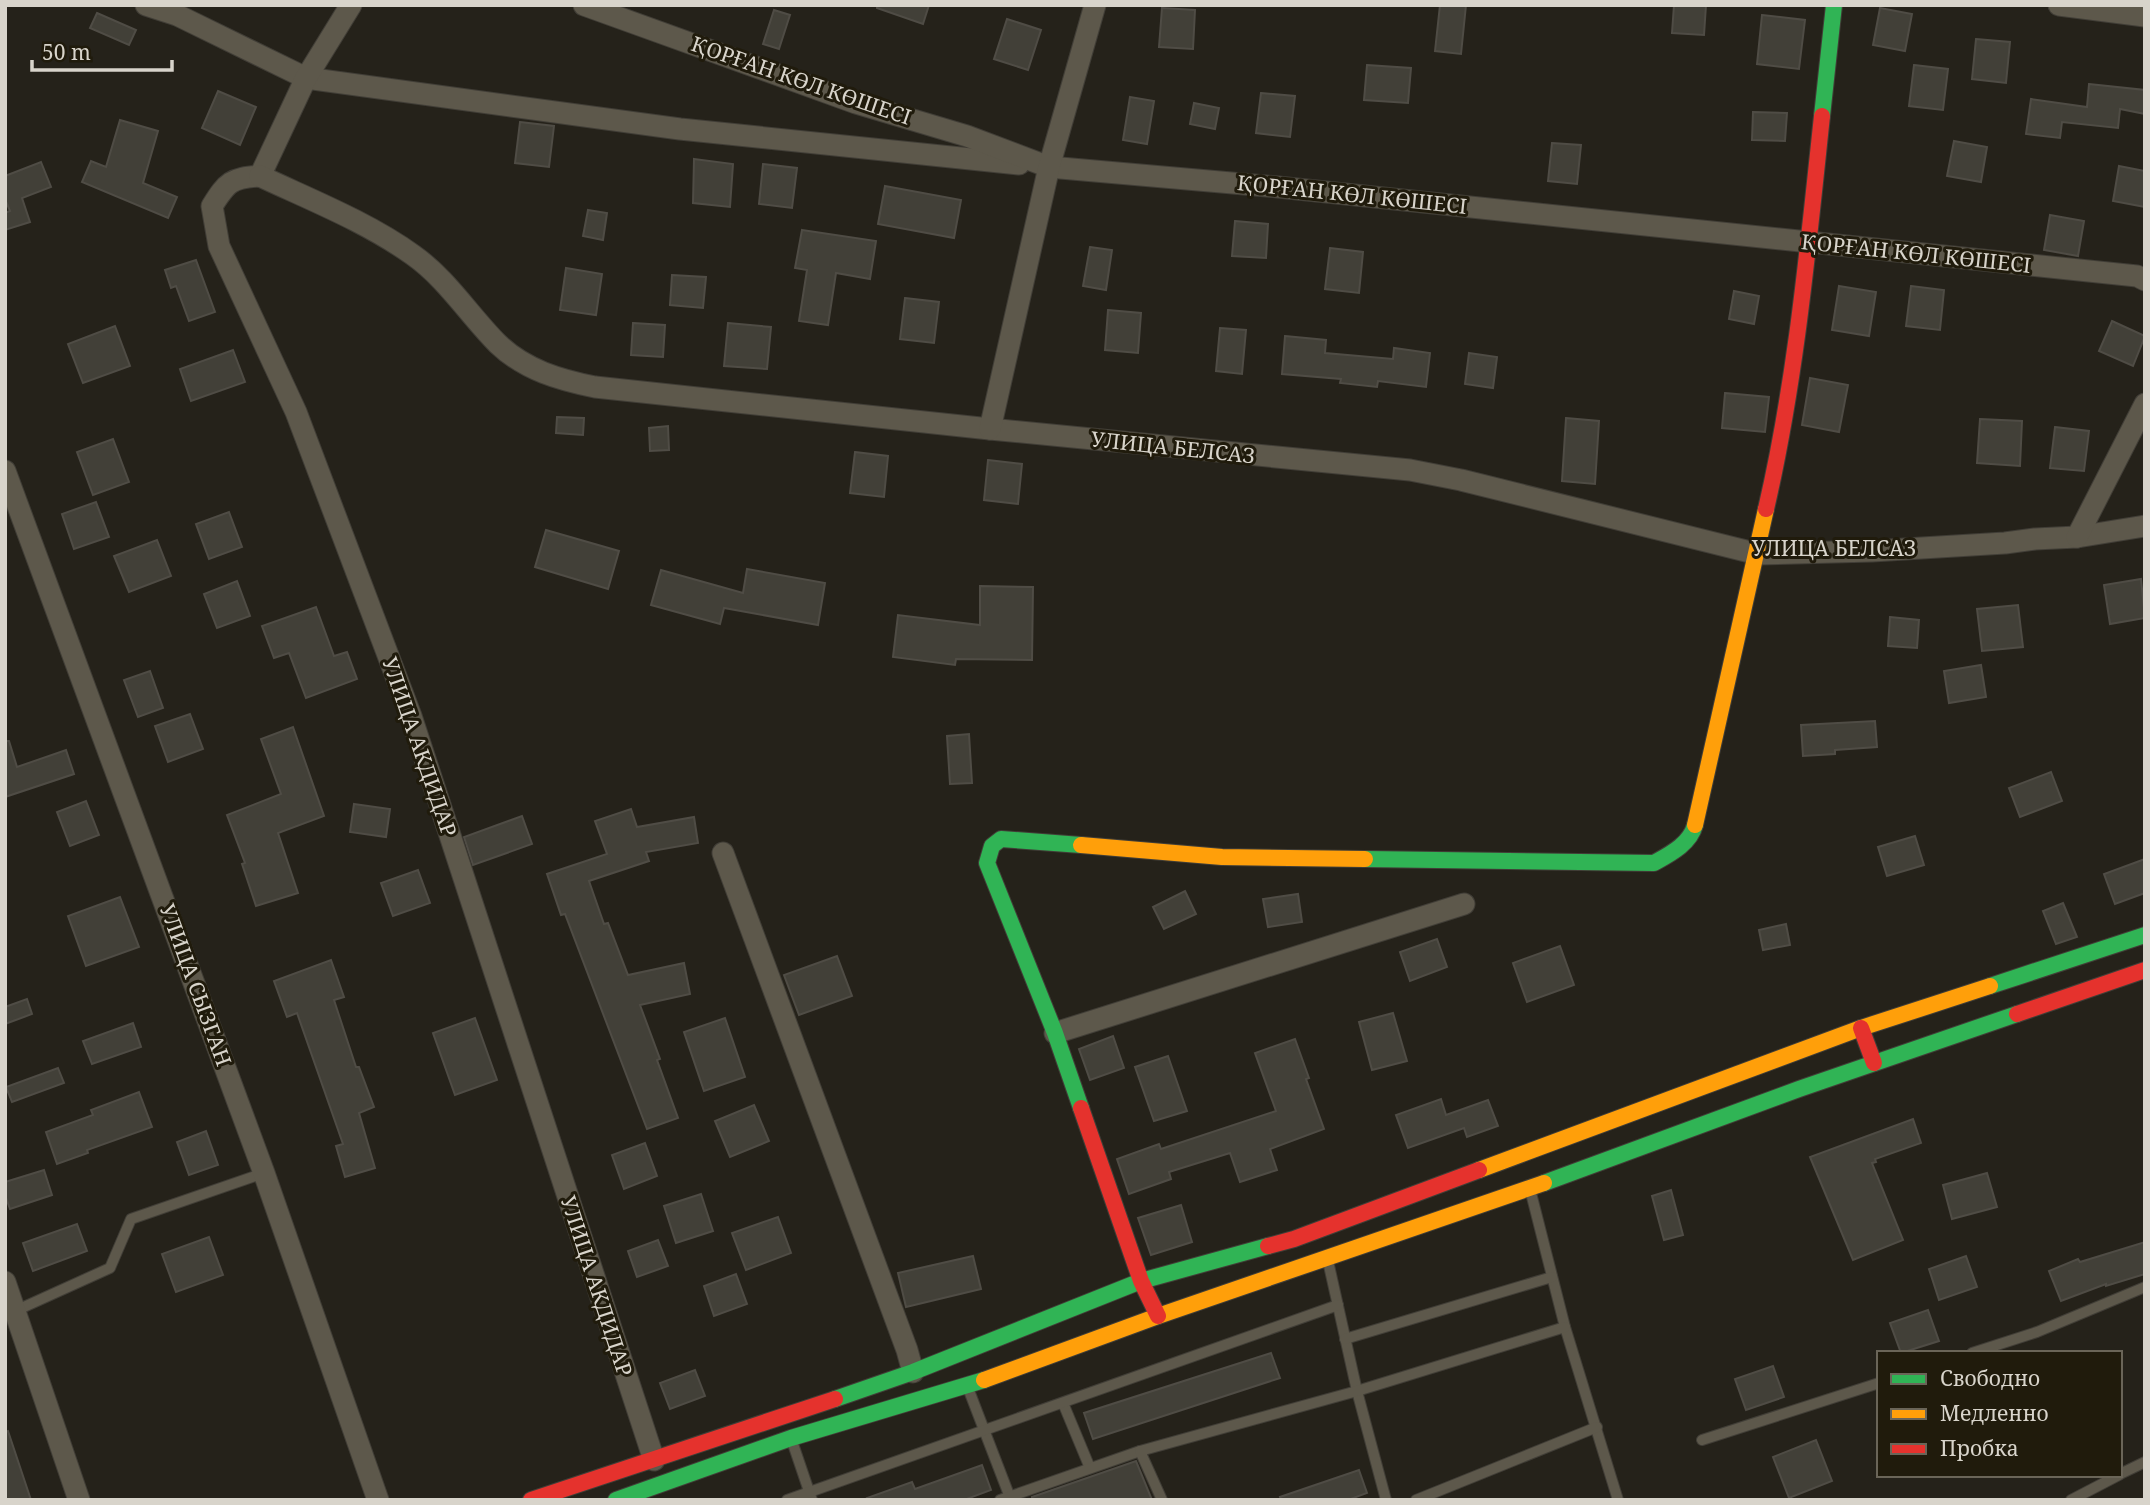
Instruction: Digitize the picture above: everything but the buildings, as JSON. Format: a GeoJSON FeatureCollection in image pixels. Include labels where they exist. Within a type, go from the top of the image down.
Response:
{"type":"FeatureCollection","features":[{"type":"Feature","properties":{"kind":"main road"},"geometry":{"type":"LineString","coordinates":[[1158,1315],[1141,1281],[1055,1033],[987,863],[992,846],[1001,839],[1222,857],[1654,863],[1676,851],[1693,834],[1780,449],[1808,243],[1834,5]]}},
{"type":"Feature","properties":{"kind":"main road"},"geometry":{"type":"LineString","coordinates":[[531,1500],[913,1372],[1141,1281],[1294,1238],[1861,1028],[2145,935]]}},
{"type":"Feature","properties":{"kind":"main road"},"geometry":{"type":"LineString","coordinates":[[616,1500],[791,1438],[967,1386],[1158,1315],[1328,1259],[1874,1063],[2145,970]]}},
{"type":"Feature","properties":{"kind":"main road"},"geometry":{"type":"LineString","coordinates":[[1861,1028],[1874,1063]]}},
{"type":"Feature","properties":{"kind":"street"},"geometry":{"type":"LineString","coordinates":[[146,5],[177,15],[306,78],[680,130],[1049,167]]}},
{"type":"Feature","properties":{"kind":"street"},"geometry":{"type":"LineString","coordinates":[[260,176],[306,78],[351,5]]}},
{"type":"Feature","properties":{"kind":"street","name":"ҚОРҒАН КӨЛ КӨШЕСІ"},"geometry":{"type":"LineString","coordinates":[[583,5],[856,103],[967,136],[1049,167],[1278,187],[2137,276],[2145,280]]}},
{"type":"Feature","properties":{"kind":"street"},"geometry":{"type":"LineString","coordinates":[[990,429],[1049,167],[1095,5]]}},
{"type":"Feature","properties":{"kind":"street"},"geometry":{"type":"LineString","coordinates":[[2059,5],[2145,16]]}},
{"type":"Feature","properties":{"kind":"street","name":"УЛИЦА БЕЛСАЗ"},"geometry":{"type":"LineString","coordinates":[[260,176],[379,234],[414,256],[442,280],[499,344],[516,359],[565,381],[596,387],[1410,470],[1461,480],[1758,554],[1872,551],[2077,537],[2145,526]]}},
{"type":"Feature","properties":{"kind":"street","name":"УЛИЦА АКДИДАР"},"geometry":{"type":"LineString","coordinates":[[260,176],[237,178],[225,186],[212,206],[219,246],[296,412],[411,716],[654,1460]]}},
{"type":"Feature","properties":{"kind":"street"},"geometry":{"type":"LineString","coordinates":[[2077,537],[2145,404]]}},
{"type":"Feature","properties":{"kind":"street","name":"УЛИЦА СЫЗГАН"},"geometry":{"type":"LineString","coordinates":[[5,471],[264,1173],[378,1500]]}},
{"type":"Feature","properties":{"kind":"street"},"geometry":{"type":"LineString","coordinates":[[723,853],[913,1372]]}},
{"type":"Feature","properties":{"kind":"street"},"geometry":{"type":"LineString","coordinates":[[1055,1033],[1464,904]]}},
{"type":"Feature","properties":{"kind":"street"},"geometry":{"type":"LineString","coordinates":[[5,1282],[79,1500]]}},
{"type":"Feature","properties":{"kind":"lane"},"geometry":{"type":"LineString","coordinates":[[15,1311],[110,1268],[131,1219],[264,1173]]}},
{"type":"Feature","properties":{"kind":"lane"},"geometry":{"type":"LineString","coordinates":[[1530,1186],[1565,1327],[1618,1500]]}},
{"type":"Feature","properties":{"kind":"lane"},"geometry":{"type":"LineString","coordinates":[[1328,1259],[1357,1391],[1386,1500]]}},
{"type":"Feature","properties":{"kind":"lane"},"geometry":{"type":"LineString","coordinates":[[1345,1339],[1552,1277]]}},
{"type":"Feature","properties":{"kind":"lane"},"geometry":{"type":"LineString","coordinates":[[1978,1351],[2037,1332],[2145,1287]]}},
{"type":"Feature","properties":{"kind":"lane"},"geometry":{"type":"LineString","coordinates":[[787,1500],[811,1495],[1338,1305]]}},
{"type":"Feature","properties":{"kind":"lane"},"geometry":{"type":"LineString","coordinates":[[967,1386],[1007,1499],[1140,1451],[1357,1391],[1565,1327]]}},
{"type":"Feature","properties":{"kind":"lane"},"geometry":{"type":"LineString","coordinates":[[1702,1440],[1877,1384]]}},
{"type":"Feature","properties":{"kind":"lane"},"geometry":{"type":"LineString","coordinates":[[1063,1403],[1090,1468]]}},
{"type":"Feature","properties":{"kind":"lane"},"geometry":{"type":"LineString","coordinates":[[1416,1500],[1597,1427]]}},
{"type":"Feature","properties":{"kind":"lane"},"geometry":{"type":"LineString","coordinates":[[791,1438],[811,1495]]}},
{"type":"Feature","properties":{"kind":"lane"},"geometry":{"type":"LineString","coordinates":[[1140,1451],[1162,1500]]}},
{"type":"Feature","properties":{"kind":"lane"},"geometry":{"type":"LineString","coordinates":[[2122,1474],[2145,1462]]}},
{"type":"Feature","properties":{"kind":"lane"},"geometry":{"type":"LineString","coordinates":[[2075,1499],[2116,1477]]}},
{"type":"Feature","properties":{"kind":"traffic: fast"},"geometry":{"type":"LineString","coordinates":[[1822,116],[1834,5]]}},
{"type":"Feature","properties":{"kind":"traffic: fast"},"geometry":{"type":"LineString","coordinates":[[1365,859],[1654,863],[1684,843],[1695,825]]}},
{"type":"Feature","properties":{"kind":"traffic: fast"},"geometry":{"type":"LineString","coordinates":[[1081,845],[1001,839],[992,846],[987,863],[1055,1033],[1081,1108]]}},
{"type":"Feature","properties":{"kind":"traffic: fast"},"geometry":{"type":"LineString","coordinates":[[1990,986],[2145,935]]}},
{"type":"Feature","properties":{"kind":"traffic: fast"},"geometry":{"type":"LineString","coordinates":[[1544,1183],[1799,1089],[2017,1014]]}},
{"type":"Feature","properties":{"kind":"traffic: fast"},"geometry":{"type":"LineString","coordinates":[[835,1399],[913,1372],[1141,1281],[1268,1246]]}},
{"type":"Feature","properties":{"kind":"traffic: fast"},"geometry":{"type":"LineString","coordinates":[[616,1500],[791,1438],[984,1380]]}},
{"type":"Feature","properties":{"kind":"traffic: slow"},"geometry":{"type":"LineString","coordinates":[[1695,825],[1766,509]]}},
{"type":"Feature","properties":{"kind":"traffic: slow"},"geometry":{"type":"LineString","coordinates":[[1081,845],[1222,857],[1365,859]]}},
{"type":"Feature","properties":{"kind":"traffic: slow"},"geometry":{"type":"LineString","coordinates":[[1479,1170],[1861,1028],[1990,986]]}},
{"type":"Feature","properties":{"kind":"traffic: slow"},"geometry":{"type":"LineString","coordinates":[[984,1380],[1158,1316],[1544,1183]]}},
{"type":"Feature","properties":{"kind":"traffic: jam"},"geometry":{"type":"LineString","coordinates":[[1766,509],[1793,363],[1822,116]]}},
{"type":"Feature","properties":{"kind":"traffic: jam"},"geometry":{"type":"LineString","coordinates":[[2017,1014],[2145,970]]}},
{"type":"Feature","properties":{"kind":"traffic: jam"},"geometry":{"type":"LineString","coordinates":[[1861,1028],[1874,1063]]}},
{"type":"Feature","properties":{"kind":"traffic: jam"},"geometry":{"type":"LineString","coordinates":[[1081,1108],[1141,1281],[1158,1316]]}},
{"type":"Feature","properties":{"kind":"traffic: jam"},"geometry":{"type":"LineString","coordinates":[[1268,1246],[1294,1239],[1479,1170]]}},
{"type":"Feature","properties":{"kind":"traffic: jam"},"geometry":{"type":"LineString","coordinates":[[531,1500],[835,1399]]}}]}
